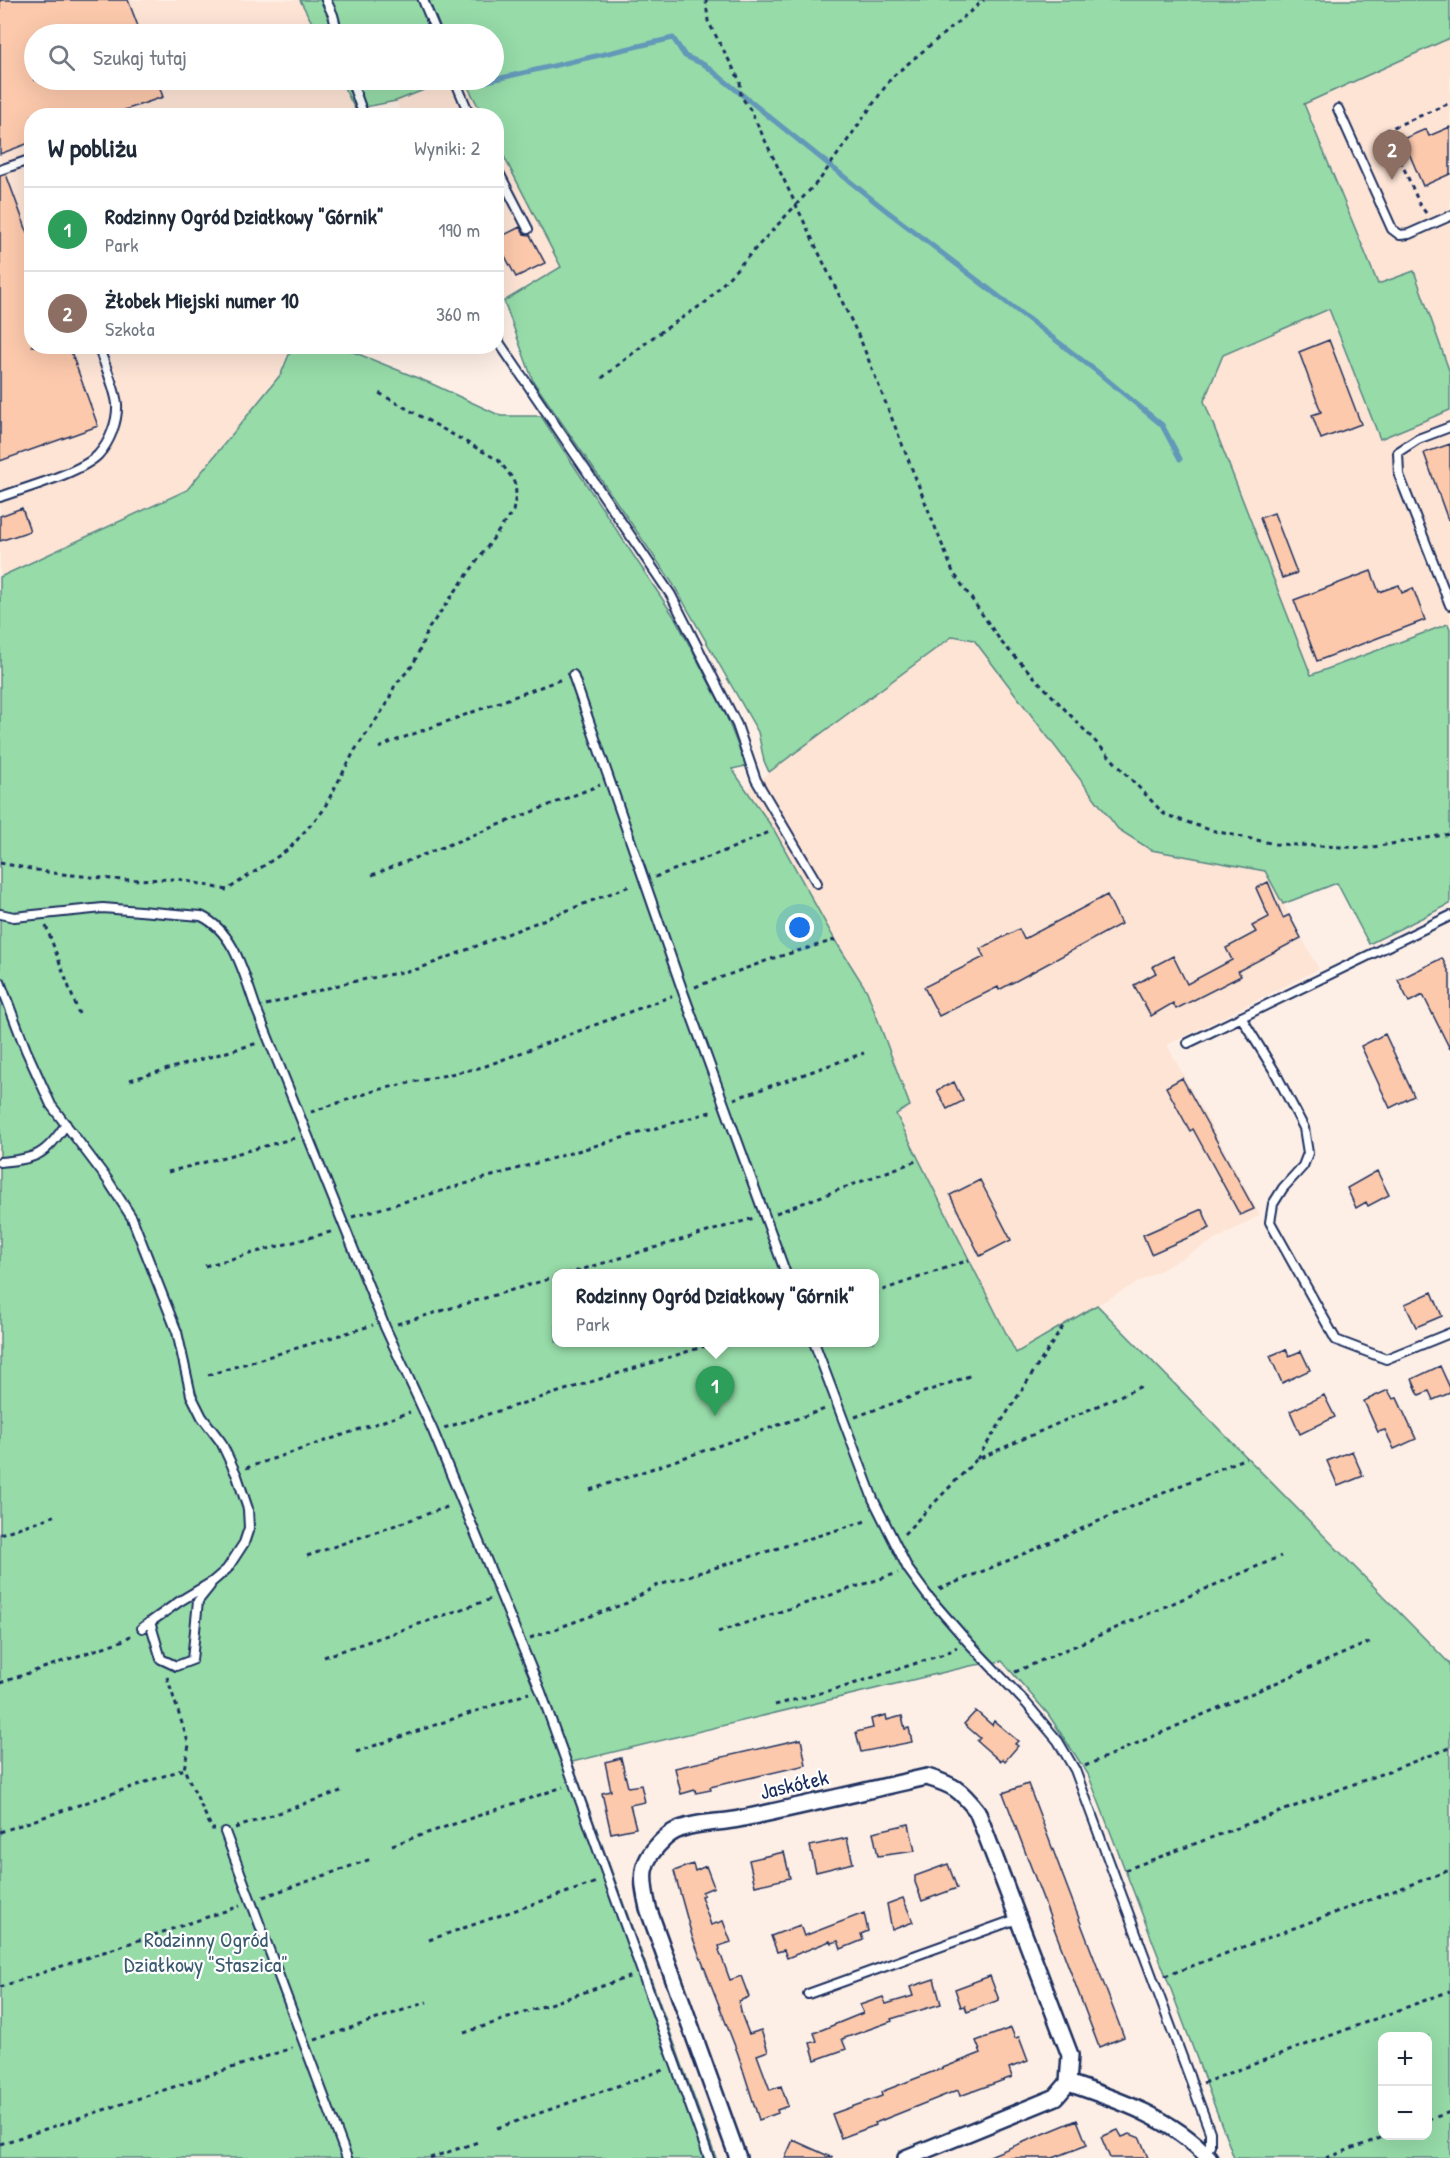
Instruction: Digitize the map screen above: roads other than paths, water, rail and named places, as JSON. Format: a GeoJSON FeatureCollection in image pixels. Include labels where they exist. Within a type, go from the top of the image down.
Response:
{"type":"FeatureCollection","features":[{"type":"Feature","properties":{"kind":"street","name":"Jaskółek"},"geometry":{"type":"LineString","coordinates":[[738,2158],[648,1908],[642,1880],[648,1857],[666,1836],[680,1829],[736,1820],[927,1777],[947,1783],[963,1793],[977,1811],[1071,2055],[1068,2083]]}},
{"type":"Feature","properties":{"kind":"street"},"geometry":{"type":"LineString","coordinates":[[906,2158],[1056,2097],[1068,2083],[1139,2109],[1175,2130],[1207,2156]]}},
{"type":"Feature","properties":{"kind":"lane"},"geometry":{"type":"LineString","coordinates":[[326,0],[335,24]]}},
{"type":"Feature","properties":{"kind":"lane"},"geometry":{"type":"LineString","coordinates":[[423,0],[433,24]]}},
{"type":"Feature","properties":{"kind":"lane"},"geometry":{"type":"LineString","coordinates":[[355,90],[361,108]]}},
{"type":"Feature","properties":{"kind":"lane"},"geometry":{"type":"LineString","coordinates":[[459,90],[467,108]]}},
{"type":"Feature","properties":{"kind":"lane"},"geometry":{"type":"LineString","coordinates":[[1338,109],[1392,229],[1400,235],[1409,234],[1450,216]]}},
{"type":"Feature","properties":{"kind":"lane"},"geometry":{"type":"LineString","coordinates":[[0,170],[24,161]]}},
{"type":"Feature","properties":{"kind":"lane"},"geometry":{"type":"LineString","coordinates":[[504,182],[528,229]]}},
{"type":"Feature","properties":{"kind":"lane"},"geometry":{"type":"LineString","coordinates":[[504,350],[671,595],[737,725],[756,780],[817,883]]}},
{"type":"Feature","properties":{"kind":"lane"},"geometry":{"type":"LineString","coordinates":[[0,497],[74,470],[98,456],[117,418],[117,401],[101,354]]}},
{"type":"Feature","properties":{"kind":"lane"},"geometry":{"type":"LineString","coordinates":[[1450,427],[1418,439],[1398,452],[1399,475],[1450,605]]}},
{"type":"Feature","properties":{"kind":"lane"},"geometry":{"type":"LineString","coordinates":[[573,675],[683,992],[784,1269]]}},
{"type":"Feature","properties":{"kind":"lane"},"geometry":{"type":"LineString","coordinates":[[0,914],[14,917],[103,908],[201,916],[212,921],[237,954],[255,1008],[384,1325],[423,1407],[540,1690],[709,2158]]}},
{"type":"Feature","properties":{"kind":"lane"},"geometry":{"type":"LineString","coordinates":[[1188,1043],[1450,916]]}},
{"type":"Feature","properties":{"kind":"lane"},"geometry":{"type":"LineString","coordinates":[[0,982],[26,1050],[51,1105],[107,1179],[132,1218],[177,1332],[191,1395],[202,1417],[221,1442],[237,1476],[248,1509],[249,1528],[244,1543],[227,1569],[212,1582],[142,1628]]}},
{"type":"Feature","properties":{"kind":"lane"},"geometry":{"type":"LineString","coordinates":[[1241,1017],[1275,1072],[1304,1128],[1308,1153],[1303,1166],[1283,1188],[1273,1204],[1270,1222],[1336,1340],[1386,1359],[1450,1333]]}},
{"type":"Feature","properties":{"kind":"lane"},"geometry":{"type":"LineString","coordinates":[[0,1162],[26,1160],[39,1154],[54,1144],[66,1124]]}},
{"type":"Feature","properties":{"kind":"lane"},"geometry":{"type":"LineString","coordinates":[[816,1347],[880,1516],[908,1569],[927,1596],[1058,1741],[1075,1770],[1210,2132],[1207,2156]]}},
{"type":"Feature","properties":{"kind":"lane"},"geometry":{"type":"LineString","coordinates":[[150,1622],[161,1659],[176,1666],[192,1660],[198,1601],[212,1582]]}},
{"type":"Feature","properties":{"kind":"lane"},"geometry":{"type":"LineString","coordinates":[[225,1832],[347,2158]]}},
{"type":"Feature","properties":{"kind":"lane"},"geometry":{"type":"LineString","coordinates":[[808,1994],[1017,1919]]}},
{"type":"Feature","properties":{"kind":"waterway"},"geometry":{"type":"LineString","coordinates":[[504,77],[673,38],[685,56],[705,65],[883,208],[1095,370],[1162,425],[1180,459]]}},
{"type":"Feature","properties":{"kind":"place","name":"Żłobek Miejski numer 10"},"geometry":{"type":"Point","coordinates":[1392,180]}},
{"type":"Feature","properties":{"kind":"place","name":"Rodzinny Ogród Działkowy \"Górnik\""},"geometry":{"type":"Point","coordinates":[715,1416]}},
{"type":"Feature","properties":{"kind":"park label","name":"Rodzinny Ogród Działkowy \"Staszica\""},"geometry":{"type":"Point","coordinates":[206,1952]}}]}
